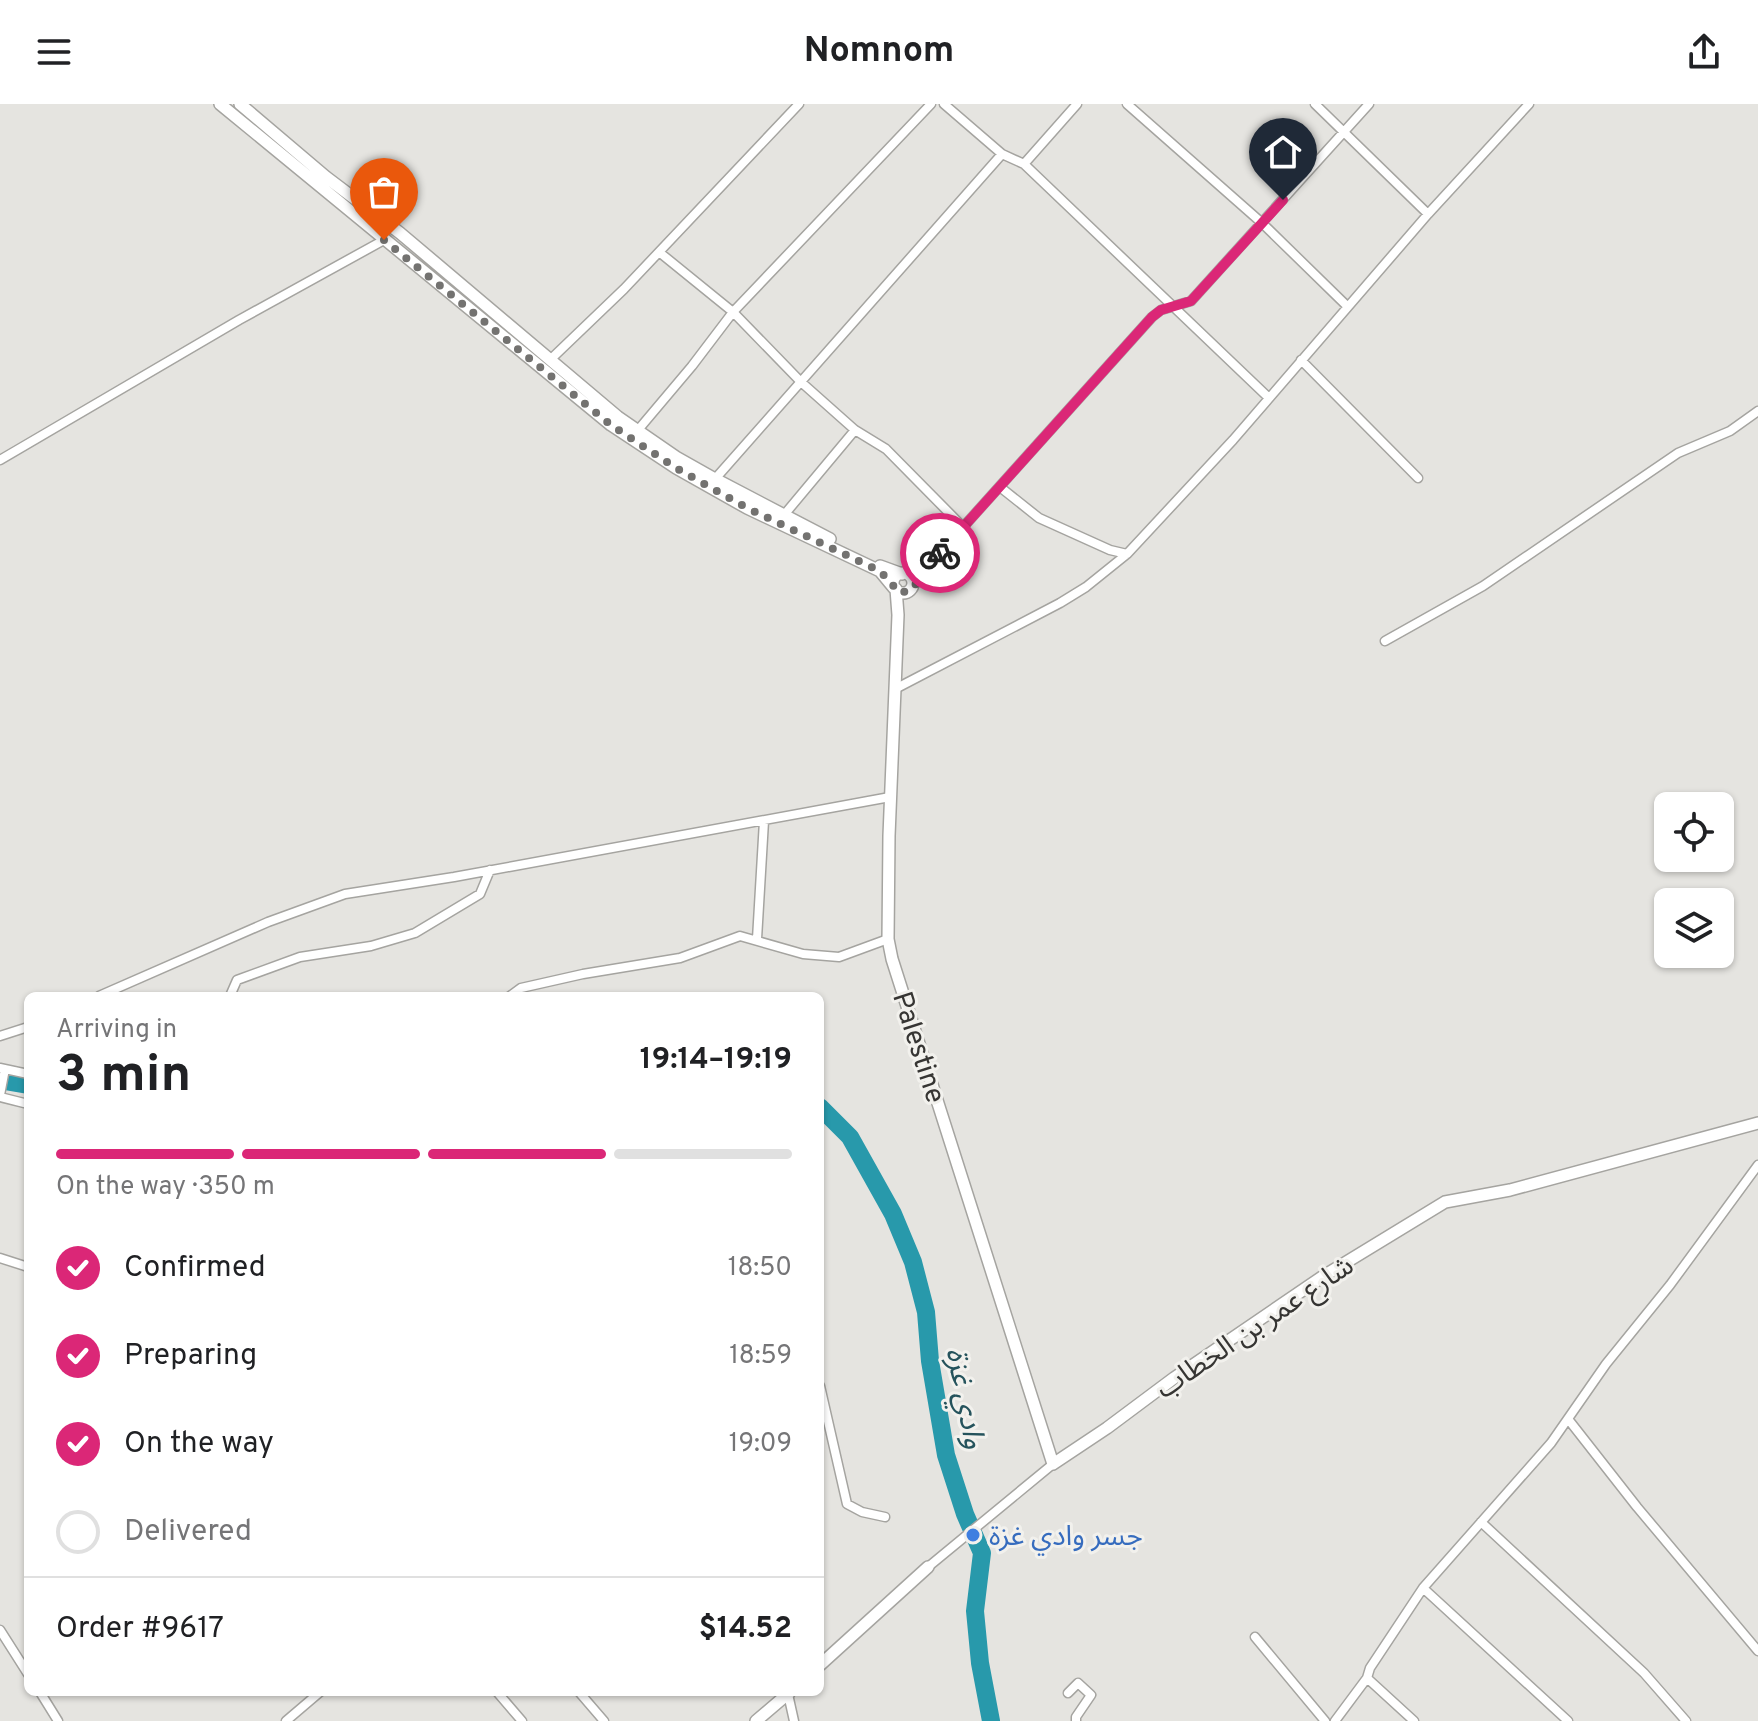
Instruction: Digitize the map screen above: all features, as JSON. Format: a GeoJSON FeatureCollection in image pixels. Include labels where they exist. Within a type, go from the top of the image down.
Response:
{"type":"FeatureCollection","features":[{"type":"Feature","properties":{"kind":"street"},"geometry":{"type":"LineString","coordinates":[[220,104],[611,425],[676,468],[747,508],[880,571],[903,589]]}},
{"type":"Feature","properties":{"kind":"street"},"geometry":{"type":"LineString","coordinates":[[240,104],[326,177],[400,233],[618,417],[715,479],[880,566],[912,579],[903,589]]}},
{"type":"Feature","properties":{"kind":"street"},"geometry":{"type":"LineString","coordinates":[[551,359],[659,252],[799,104]]}},
{"type":"Feature","properties":{"kind":"street"},"geometry":{"type":"LineString","coordinates":[[638,430],[733,312],[931,104]]}},
{"type":"Feature","properties":{"kind":"street"},"geometry":{"type":"LineString","coordinates":[[944,104],[1002,154],[1024,164],[1269,398]]}},
{"type":"Feature","properties":{"kind":"street"},"geometry":{"type":"LineString","coordinates":[[1024,164],[1077,104]]}},
{"type":"Feature","properties":{"kind":"street"},"geometry":{"type":"LineString","coordinates":[[1127,104],[1262,223],[1347,306]]}},
{"type":"Feature","properties":{"kind":"street"},"geometry":{"type":"LineString","coordinates":[[1315,104],[1428,214]]}},
{"type":"Feature","properties":{"kind":"street"},"geometry":{"type":"LineString","coordinates":[[903,589],[964,528],[1152,317],[1191,301],[1369,104]]}},
{"type":"Feature","properties":{"kind":"street"},"geometry":{"type":"LineString","coordinates":[[895,689],[1060,603],[1086,587],[1127,554],[1529,104]]}},
{"type":"Feature","properties":{"kind":"street"},"geometry":{"type":"LineString","coordinates":[[715,479],[1002,154]]}},
{"type":"Feature","properties":{"kind":"street"},"geometry":{"type":"LineString","coordinates":[[0,460],[239,320],[384,240]]}},
{"type":"Feature","properties":{"kind":"street"},"geometry":{"type":"LineString","coordinates":[[659,252],[733,312],[801,382],[855,430],[886,449],[964,528]]}},
{"type":"Feature","properties":{"kind":"street"},"geometry":{"type":"LineString","coordinates":[[1301,360],[1418,478]]}},
{"type":"Feature","properties":{"kind":"street"},"geometry":{"type":"LineString","coordinates":[[1385,641],[1483,586],[1678,453],[1730,431],[1758,411]]}},
{"type":"Feature","properties":{"kind":"street"},"geometry":{"type":"LineString","coordinates":[[784,515],[855,430]]}},
{"type":"Feature","properties":{"kind":"street"},"geometry":{"type":"LineString","coordinates":[[1000,487],[1039,518],[1110,550],[1127,554]]}},
{"type":"Feature","properties":{"kind":"street"},"geometry":{"type":"LineString","coordinates":[[904,574],[929,565]]}},
{"type":"Feature","properties":{"kind":"street","name":"Palestine"},"geometry":{"type":"LineString","coordinates":[[904,574],[894,579],[903,589],[898,615],[890,797],[888,939],[1053,1464]]}},
{"type":"Feature","properties":{"kind":"street"},"geometry":{"type":"LineString","coordinates":[[108,992],[268,922],[345,894],[890,797]]}},
{"type":"Feature","properties":{"kind":"street"},"geometry":{"type":"LineString","coordinates":[[757,939],[764,821]]}},
{"type":"Feature","properties":{"kind":"street"},"geometry":{"type":"LineString","coordinates":[[232,992],[237,980],[300,957],[371,946],[415,933],[480,894],[490,870]]}},
{"type":"Feature","properties":{"kind":"street"},"geometry":{"type":"LineString","coordinates":[[516,992],[521,988],[583,974],[680,958],[740,936],[803,954],[839,957],[888,939]]}},
{"type":"Feature","properties":{"kind":"street"},"geometry":{"type":"LineString","coordinates":[[0,1036],[24,1028]]}},
{"type":"Feature","properties":{"kind":"street"},"geometry":{"type":"LineString","coordinates":[[24,1074],[3,1071],[1,1093],[24,1102]]}},
{"type":"Feature","properties":{"kind":"street","name":"شارع عمر بن الخطاب"},"geometry":{"type":"LineString","coordinates":[[824,1661],[928,1567],[1053,1464],[1322,1277],[1445,1202],[1510,1190],[1758,1123]]}},
{"type":"Feature","properties":{"kind":"street"},"geometry":{"type":"LineString","coordinates":[[1335,1721],[1367,1678],[1370,1668],[1423,1588],[1551,1443],[1606,1364],[1670,1285],[1758,1165]]}},
{"type":"Feature","properties":{"kind":"street"},"geometry":{"type":"LineString","coordinates":[[0,1258],[24,1266]]}},
{"type":"Feature","properties":{"kind":"street"},"geometry":{"type":"LineString","coordinates":[[824,1403],[847,1504],[862,1512],[885,1517]]}},
{"type":"Feature","properties":{"kind":"street"},"geometry":{"type":"LineString","coordinates":[[1568,1419],[1758,1651]]}},
{"type":"Feature","properties":{"kind":"street"},"geometry":{"type":"LineString","coordinates":[[1481,1522],[1644,1673],[1686,1721]]}},
{"type":"Feature","properties":{"kind":"street"},"geometry":{"type":"LineString","coordinates":[[1423,1588],[1568,1721]]}},
{"type":"Feature","properties":{"kind":"street"},"geometry":{"type":"LineString","coordinates":[[0,1630],[24,1668]]}},
{"type":"Feature","properties":{"kind":"street"},"geometry":{"type":"LineString","coordinates":[[1255,1637],[1325,1721]]}},
{"type":"Feature","properties":{"kind":"street"},"geometry":{"type":"LineString","coordinates":[[1367,1678],[1414,1721]]}},
{"type":"Feature","properties":{"kind":"street"},"geometry":{"type":"LineString","coordinates":[[1068,1693],[1078,1683],[1091,1695],[1076,1721]]}},
{"type":"Feature","properties":{"kind":"street"},"geometry":{"type":"LineString","coordinates":[[42,1696],[58,1721]]}},
{"type":"Feature","properties":{"kind":"street"},"geometry":{"type":"LineString","coordinates":[[286,1721],[315,1696]]}},
{"type":"Feature","properties":{"kind":"street"},"geometry":{"type":"LineString","coordinates":[[500,1696],[522,1721]]}},
{"type":"Feature","properties":{"kind":"street"},"geometry":{"type":"LineString","coordinates":[[582,1696],[604,1721]]}},
{"type":"Feature","properties":{"kind":"street"},"geometry":{"type":"LineString","coordinates":[[756,1721],[785,1696]]}},
{"type":"Feature","properties":{"kind":"street"},"geometry":{"type":"LineString","coordinates":[[790,1696],[794,1721]]}},
{"type":"Feature","properties":{"kind":"waterway","name":"وادي غزة"},"geometry":{"type":"LineString","coordinates":[[0,1080],[24,1084]]}},
{"type":"Feature","properties":{"kind":"waterway","name":"وادي غزة"},"geometry":{"type":"LineString","coordinates":[[824,1111],[850,1137],[893,1214],[913,1262],[926,1312],[930,1361],[946,1455],[965,1514],[982,1553],[975,1611],[980,1663],[991,1721]]}},
{"type":"Feature","properties":{"kind":"way so far"},"geometry":{"type":"LineString","coordinates":[[384,240],[611,425],[676,468],[747,508],[880,571],[900,593],[911,590],[940,553]]}},
{"type":"Feature","properties":{"kind":"place","name":"جسر وادي غزة"},"geometry":{"type":"Point","coordinates":[973,1535]}},
{"type":"Feature","properties":{"kind":"route"},"geometry":{"type":"LineString","coordinates":[[940,553],[1152,317],[1161,310],[1191,301],[1283,200]]}}]}
